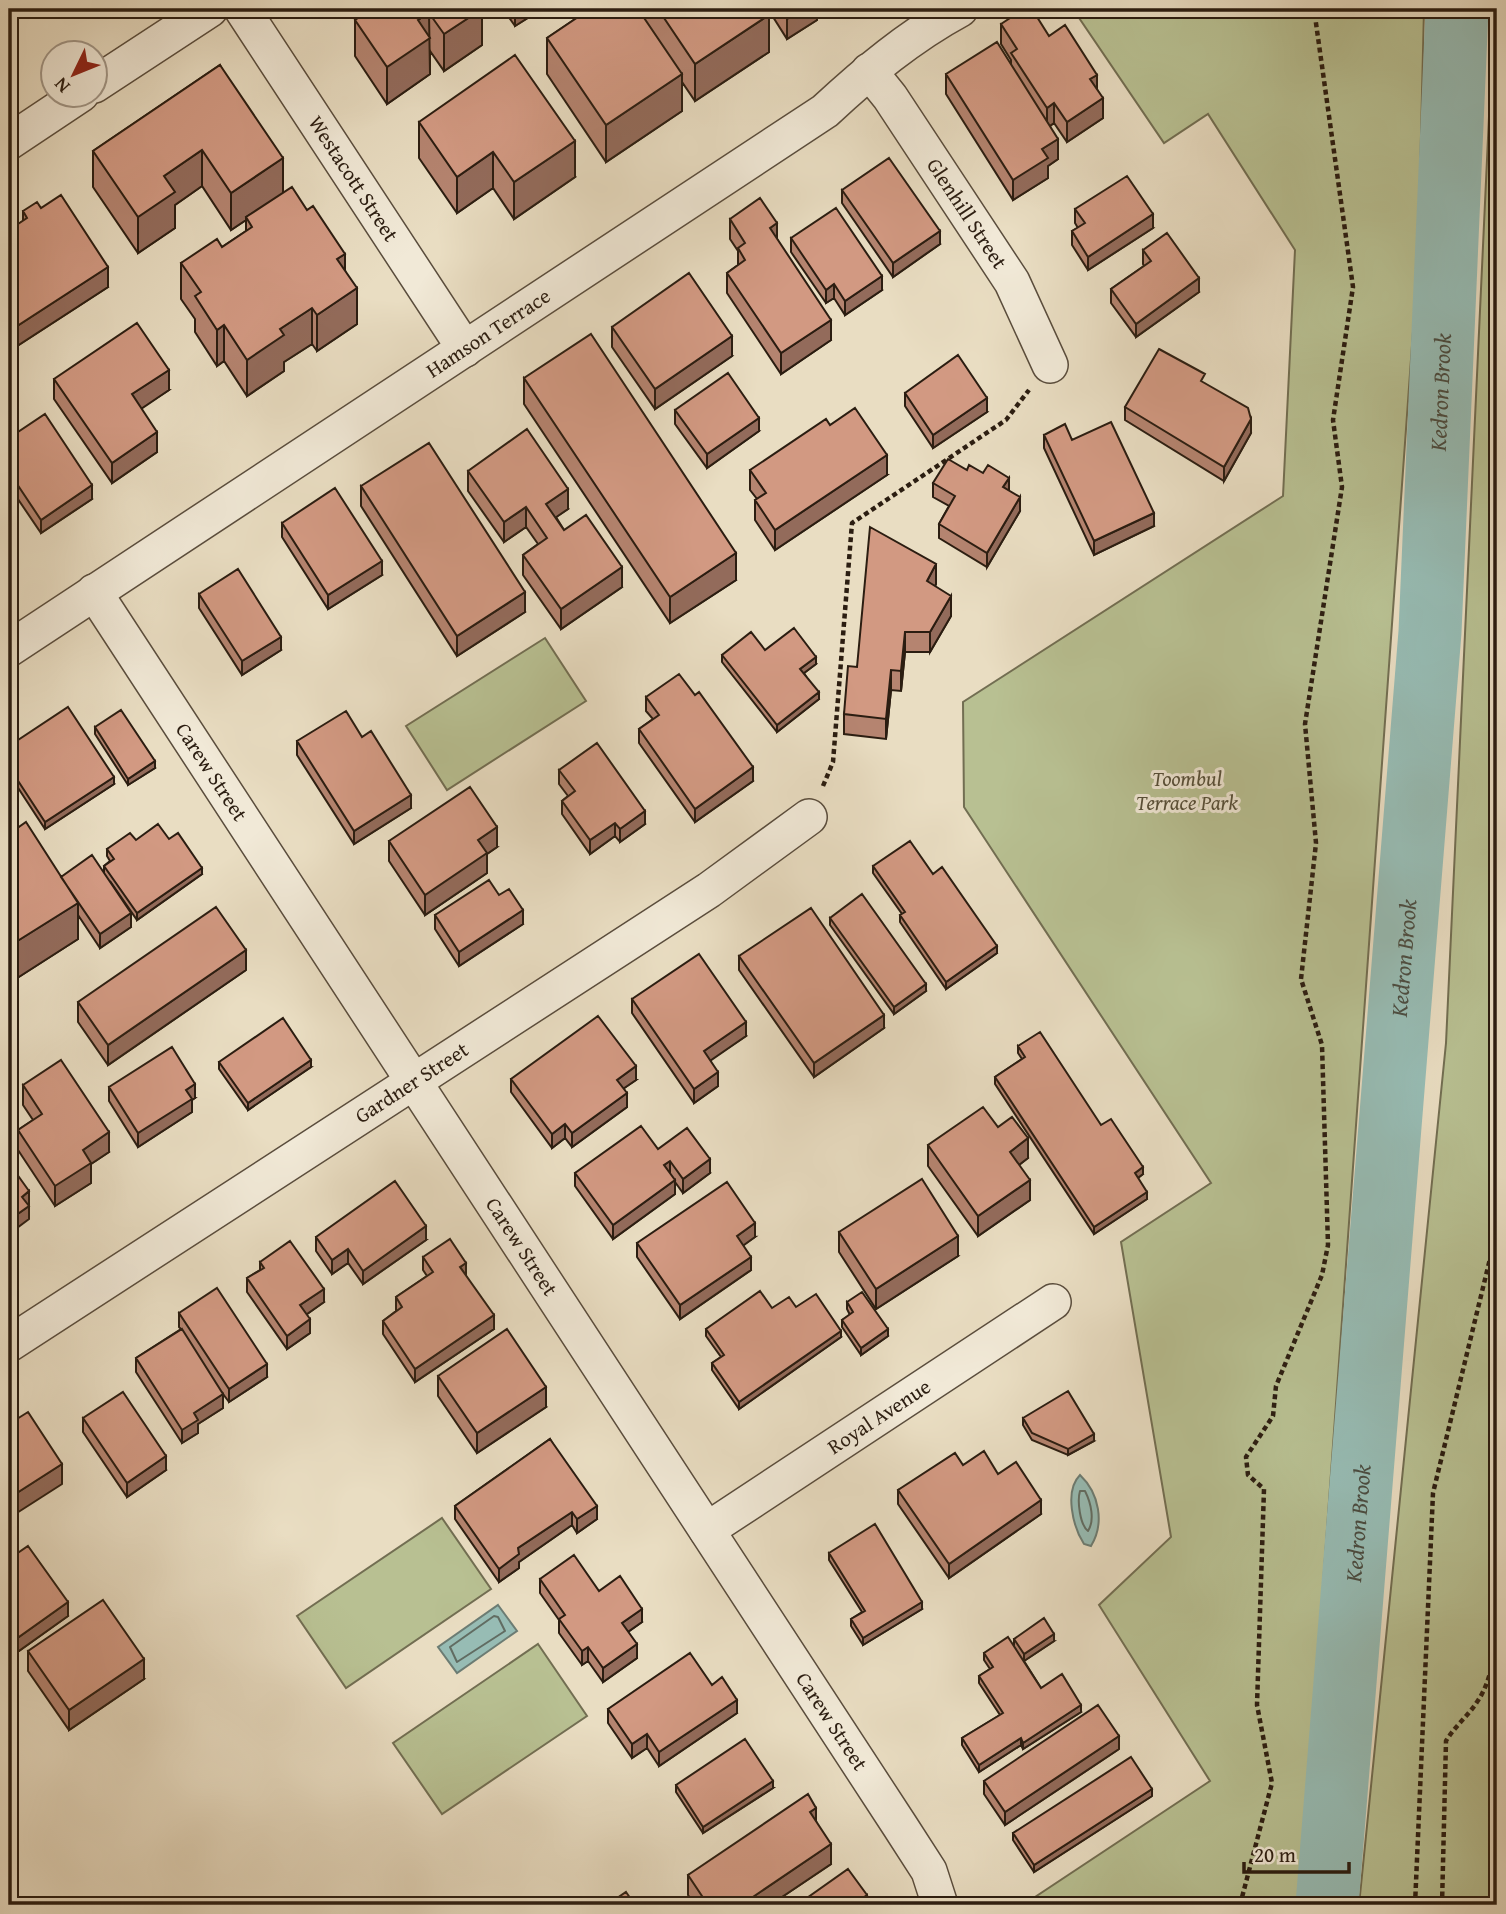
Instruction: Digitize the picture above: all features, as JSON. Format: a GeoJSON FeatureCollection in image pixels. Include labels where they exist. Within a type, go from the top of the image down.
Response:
{"type":"FeatureCollection","features":[{"type":"Feature","properties":{"kind":"street"},"geometry":{"type":"LineString","coordinates":[[108,76],[210,9]]}},
{"type":"Feature","properties":{"kind":"street","name":"Westacott Street"},"geometry":{"type":"LineString","coordinates":[[242,9],[465,349]]}},
{"type":"Feature","properties":{"kind":"street","name":"Hamson Terrace"},"geometry":{"type":"LineString","coordinates":[[9,649],[825,111],[923,18],[960,9]]}},
{"type":"Feature","properties":{"kind":"street","name":"Glenhill Street"},"geometry":{"type":"LineString","coordinates":[[869,71],[890,97],[1012,282],[1050,365]]}},
{"type":"Feature","properties":{"kind":"street"},"geometry":{"type":"LineString","coordinates":[[9,142],[60,108]]}},
{"type":"Feature","properties":{"kind":"street","name":"Carew Street"},"geometry":{"type":"LineString","coordinates":[[94,592],[929,1871],[940,1905]]}},
{"type":"Feature","properties":{"kind":"street","name":"Gardner Street"},"geometry":{"type":"LineString","coordinates":[[9,1344],[709,890],[809,817]]}},
{"type":"Feature","properties":{"kind":"street","name":"Royal Avenue"},"geometry":{"type":"LineString","coordinates":[[707,1530],[1053,1302]]}},
{"type":"Feature","properties":{"kind":"path"},"geometry":{"type":"LineString","coordinates":[[1240,1905],[1272,1783],[1257,1705],[1264,1489],[1248,1475],[1246,1457],[1273,1416],[1276,1386],[1322,1275],[1328,1245],[1322,1045],[1301,979],[1316,843],[1305,724],[1342,487],[1333,420],[1353,287],[1314,9]]}},
{"type":"Feature","properties":{"kind":"path"},"geometry":{"type":"LineString","coordinates":[[809,817],[833,762],[852,523],[1006,420],[1050,365]]}},
{"type":"Feature","properties":{"kind":"path"},"geometry":{"type":"LineString","coordinates":[[1415,1905],[1433,1493],[1497,1230]]}},
{"type":"Feature","properties":{"kind":"path"},"geometry":{"type":"LineString","coordinates":[[1442,1905],[1446,1741],[1455,1726],[1476,1704],[1488,1683],[1497,1645]]}},
{"type":"Feature","properties":{"kind":"path"},"geometry":{"type":"LineString","coordinates":[[1488,1683],[1497,1676]]}},
{"type":"Feature","properties":{"kind":"green space","name":"Toombul Terrace Park"},"geometry":{"type":"Polygon","coordinates":[[[1073,9],[1424,9],[1418,262],[1300,1905],[1023,1905],[1210,1781],[1099,1605],[1171,1537],[1121,1242],[1211,1183],[964,807],[963,702],[1283,496],[1295,250],[1208,114],[1164,143],[1073,9]]]}},
{"type":"Feature","properties":{"kind":"green space"},"geometry":{"type":"Polygon","coordinates":[[[1494,9],[1497,9],[1497,1905],[1359,1905],[1446,1043],[1494,9]]]}},
{"type":"Feature","properties":{"kind":"green space"},"geometry":{"type":"Polygon","coordinates":[[[545,638],[586,701],[447,790],[406,726],[545,638]]]}},
{"type":"Feature","properties":{"kind":"green space"},"geometry":{"type":"Polygon","coordinates":[[[442,1518],[491,1589],[346,1688],[297,1616],[442,1518]]]}},
{"type":"Feature","properties":{"kind":"green space"},"geometry":{"type":"Polygon","coordinates":[[[538,1644],[587,1716],[442,1814],[393,1743],[538,1644]]]}},
{"type":"Feature","properties":{"kind":"water"},"geometry":{"type":"Polygon","coordinates":[[[1080,1475],[1092,1490],[1098,1509],[1098,1528],[1091,1546],[1084,1544],[1080,1537],[1072,1509],[1072,1490],[1080,1475]]]}},
{"type":"Feature","properties":{"kind":"water"},"geometry":{"type":"Polygon","coordinates":[[[498,1605],[517,1631],[457,1673],[438,1647],[498,1605]]]}},
{"type":"Feature","properties":{"kind":"building"},"geometry":{"type":"Polygon","coordinates":[[[372,9],[482,9],[444,34],[429,13],[418,20],[430,38],[387,67],[355,20],[372,9]]]}},
{"type":"Feature","properties":{"kind":"building"},"geometry":{"type":"Polygon","coordinates":[[[590,9],[638,9],[682,74],[606,125],[547,38],[590,9]]]}},
{"type":"Feature","properties":{"kind":"building"},"geometry":{"type":"Polygon","coordinates":[[[658,9],[764,9],[769,15],[695,64],[658,9]]]}},
{"type":"Feature","properties":{"kind":"building"},"geometry":{"type":"Polygon","coordinates":[[[781,9],[804,9],[787,19],[781,9]]]}},
{"type":"Feature","properties":{"kind":"building"},"geometry":{"type":"Polygon","coordinates":[[[1024,9],[1032,9],[1049,36],[1065,25],[1097,75],[1090,79],[1103,98],[1067,122],[1054,103],[1047,108],[1011,53],[1017,49],[1001,24],[1024,9]]]}},
{"type":"Feature","properties":{"kind":"building"},"geometry":{"type":"Polygon","coordinates":[[[997,42],[1058,139],[1042,149],[1048,158],[1013,180],[946,74],[997,42]]]}},
{"type":"Feature","properties":{"kind":"building"},"geometry":{"type":"Polygon","coordinates":[[[515,55],[575,141],[514,182],[493,152],[457,177],[419,122],[515,55]]]}},
{"type":"Feature","properties":{"kind":"building"},"geometry":{"type":"Polygon","coordinates":[[[220,65],[283,158],[231,193],[202,150],[164,176],[175,192],[138,217],[93,151],[220,65]]]}},
{"type":"Feature","properties":{"kind":"building"},"geometry":{"type":"Polygon","coordinates":[[[889,158],[940,231],[893,263],[842,190],[889,158]]]}},
{"type":"Feature","properties":{"kind":"building"},"geometry":{"type":"Polygon","coordinates":[[[1127,176],[1153,214],[1088,257],[1072,231],[1085,223],[1075,209],[1127,176]]]}},
{"type":"Feature","properties":{"kind":"building"},"geometry":{"type":"Polygon","coordinates":[[[292,187],[307,210],[313,206],[345,254],[337,259],[357,288],[317,315],[312,308],[280,329],[284,335],[247,360],[224,325],[217,330],[195,296],[201,292],[181,263],[217,239],[222,247],[252,227],[246,217],[292,187]]]}},
{"type":"Feature","properties":{"kind":"building"},"geometry":{"type":"Polygon","coordinates":[[[61,195],[108,267],[14,328],[9,320],[9,230],[27,218],[23,211],[37,202],[41,208],[61,195]]]}},
{"type":"Feature","properties":{"kind":"building"},"geometry":{"type":"Polygon","coordinates":[[[760,198],[777,223],[770,228],[831,320],[781,353],[727,273],[745,260],[738,248],[745,243],[730,219],[760,198]]]}},
{"type":"Feature","properties":{"kind":"building"},"geometry":{"type":"Polygon","coordinates":[[[836,208],[882,276],[845,301],[834,284],[826,290],[791,238],[836,208]]]}},
{"type":"Feature","properties":{"kind":"building"},"geometry":{"type":"Polygon","coordinates":[[[1167,233],[1199,278],[1136,324],[1111,289],[1151,261],[1143,250],[1167,233]]]}},
{"type":"Feature","properties":{"kind":"building"},"geometry":{"type":"Polygon","coordinates":[[[689,273],[732,336],[655,389],[612,327],[689,273]]]}},
{"type":"Feature","properties":{"kind":"building"},"geometry":{"type":"Polygon","coordinates":[[[137,323],[169,370],[132,394],[157,432],[112,463],[54,379],[137,323]]]}},
{"type":"Feature","properties":{"kind":"building"},"geometry":{"type":"Polygon","coordinates":[[[591,334],[736,553],[670,597],[524,378],[591,334]]]}},
{"type":"Feature","properties":{"kind":"building"},"geometry":{"type":"Polygon","coordinates":[[[1159,349],[1205,374],[1201,381],[1248,408],[1251,419],[1224,467],[1125,407],[1159,349]]]}},
{"type":"Feature","properties":{"kind":"building"},"geometry":{"type":"Polygon","coordinates":[[[958,355],[987,398],[933,435],[905,393],[958,355]]]}},
{"type":"Feature","properties":{"kind":"building"},"geometry":{"type":"Polygon","coordinates":[[[728,373],[759,418],[707,454],[675,410],[728,373]]]}},
{"type":"Feature","properties":{"kind":"building"},"geometry":{"type":"Polygon","coordinates":[[[855,408],[887,455],[775,530],[755,500],[766,493],[750,470],[826,419],[830,425],[855,408]]]}},
{"type":"Feature","properties":{"kind":"building"},"geometry":{"type":"Polygon","coordinates":[[[45,414],[92,485],[41,520],[9,472],[9,438],[45,414]]]}},
{"type":"Feature","properties":{"kind":"building"},"geometry":{"type":"Polygon","coordinates":[[[1111,422],[1154,513],[1094,541],[1044,435],[1065,424],[1072,440],[1111,422]]]}},
{"type":"Feature","properties":{"kind":"building"},"geometry":{"type":"Polygon","coordinates":[[[527,429],[568,489],[546,504],[564,530],[586,515],[622,567],[561,609],[523,555],[547,538],[526,507],[504,522],[468,471],[527,429]]]}},
{"type":"Feature","properties":{"kind":"building"},"geometry":{"type":"Polygon","coordinates":[[[429,443],[525,592],[457,636],[361,486],[429,443]]]}},
{"type":"Feature","properties":{"kind":"building"},"geometry":{"type":"Polygon","coordinates":[[[948,459],[967,470],[969,465],[983,473],[988,465],[1009,478],[1003,487],[1020,497],[987,553],[939,524],[955,496],[933,483],[948,459]]]}},
{"type":"Feature","properties":{"kind":"building"},"geometry":{"type":"Polygon","coordinates":[[[335,488],[382,561],[328,595],[282,523],[335,488]]]}},
{"type":"Feature","properties":{"kind":"building"},"geometry":{"type":"Polygon","coordinates":[[[870,527],[936,564],[927,581],[951,596],[930,632],[905,632],[901,671],[891,670],[886,719],[844,714],[848,666],[857,667],[870,527]]]}},
{"type":"Feature","properties":{"kind":"building"},"geometry":{"type":"Polygon","coordinates":[[[238,569],[281,637],[242,661],[199,594],[238,569]]]}},
{"type":"Feature","properties":{"kind":"building"},"geometry":{"type":"Polygon","coordinates":[[[794,628],[816,657],[800,669],[819,692],[777,725],[722,655],[751,632],[765,650],[794,628]]]}},
{"type":"Feature","properties":{"kind":"building"},"geometry":{"type":"Polygon","coordinates":[[[679,674],[695,695],[699,692],[753,767],[695,809],[639,729],[659,715],[646,697],[679,674]]]}},
{"type":"Feature","properties":{"kind":"building"},"geometry":{"type":"Polygon","coordinates":[[[68,707],[114,777],[45,822],[9,767],[9,746],[68,707]]]}},
{"type":"Feature","properties":{"kind":"building"},"geometry":{"type":"Polygon","coordinates":[[[121,710],[155,761],[128,779],[95,727],[121,710]]]}},
{"type":"Feature","properties":{"kind":"building"},"geometry":{"type":"Polygon","coordinates":[[[346,711],[362,737],[371,731],[411,795],[354,831],[297,741],[346,711]]]}},
{"type":"Feature","properties":{"kind":"building"},"geometry":{"type":"Polygon","coordinates":[[[597,743],[645,811],[620,829],[615,823],[590,840],[562,801],[575,791],[559,770],[597,743]]]}},
{"type":"Feature","properties":{"kind":"building"},"geometry":{"type":"Polygon","coordinates":[[[470,787],[497,827],[478,840],[487,853],[425,895],[389,841],[470,787]]]}},
{"type":"Feature","properties":{"kind":"building"},"geometry":{"type":"Polygon","coordinates":[[[26,822],[78,903],[11,945],[9,834],[26,822]]]}},
{"type":"Feature","properties":{"kind":"building"},"geometry":{"type":"Polygon","coordinates":[[[158,824],[169,839],[178,833],[202,868],[137,913],[104,866],[114,859],[107,849],[130,833],[136,840],[158,824]]]}},
{"type":"Feature","properties":{"kind":"building"},"geometry":{"type":"Polygon","coordinates":[[[910,841],[933,874],[942,867],[997,946],[946,982],[900,915],[905,912],[873,866],[910,841]]]}},
{"type":"Feature","properties":{"kind":"building"},"geometry":{"type":"Polygon","coordinates":[[[92,855],[131,913],[100,934],[61,877],[92,855]]]}},
{"type":"Feature","properties":{"kind":"building"},"geometry":{"type":"Polygon","coordinates":[[[489,880],[499,895],[509,889],[523,910],[459,952],[435,915],[489,880]]]}},
{"type":"Feature","properties":{"kind":"building"},"geometry":{"type":"Polygon","coordinates":[[[862,894],[926,984],[894,1007],[830,918],[862,894]]]}},
{"type":"Feature","properties":{"kind":"building"},"geometry":{"type":"Polygon","coordinates":[[[216,907],[246,950],[108,1045],[78,1002],[216,907]]]}},
{"type":"Feature","properties":{"kind":"building"},"geometry":{"type":"Polygon","coordinates":[[[811,908],[884,1015],[814,1063],[739,956],[811,908]]]}},
{"type":"Feature","properties":{"kind":"building"},"geometry":{"type":"Polygon","coordinates":[[[699,954],[746,1022],[704,1051],[718,1072],[694,1089],[632,999],[699,954]]]}},
{"type":"Feature","properties":{"kind":"building"},"geometry":{"type":"Polygon","coordinates":[[[598,1016],[636,1066],[617,1080],[627,1093],[572,1133],[565,1124],[552,1134],[511,1079],[598,1016]]]}},
{"type":"Feature","properties":{"kind":"building"},"geometry":{"type":"Polygon","coordinates":[[[283,1018],[311,1060],[248,1103],[219,1062],[283,1018]]]}},
{"type":"Feature","properties":{"kind":"building"},"geometry":{"type":"Polygon","coordinates":[[[1040,1032],[1101,1125],[1111,1119],[1143,1167],[1135,1173],[1147,1192],[1094,1227],[995,1077],[1025,1057],[1018,1046],[1040,1032]]]}},
{"type":"Feature","properties":{"kind":"building"},"geometry":{"type":"Polygon","coordinates":[[[172,1047],[195,1084],[186,1090],[192,1099],[138,1133],[109,1087],[172,1047]]]}},
{"type":"Feature","properties":{"kind":"building"},"geometry":{"type":"Polygon","coordinates":[[[61,1060],[109,1132],[83,1150],[91,1163],[55,1186],[18,1130],[42,1114],[23,1085],[61,1060]]]}},
{"type":"Feature","properties":{"kind":"building"},"geometry":{"type":"Polygon","coordinates":[[[983,1107],[998,1127],[1012,1117],[1028,1138],[1010,1152],[1030,1180],[978,1216],[928,1145],[983,1107]]]}},
{"type":"Feature","properties":{"kind":"building"},"geometry":{"type":"Polygon","coordinates":[[[641,1126],[658,1149],[687,1128],[710,1159],[683,1179],[670,1161],[664,1165],[675,1180],[613,1225],[575,1173],[641,1126]]]}},
{"type":"Feature","properties":{"kind":"building"},"geometry":{"type":"Polygon","coordinates":[[[9,1163],[29,1191],[22,1197],[29,1206],[9,1220],[9,1163]]]}},
{"type":"Feature","properties":{"kind":"building"},"geometry":{"type":"Polygon","coordinates":[[[922,1179],[958,1236],[876,1289],[839,1232],[922,1179]]]}},
{"type":"Feature","properties":{"kind":"building"},"geometry":{"type":"Polygon","coordinates":[[[395,1181],[426,1226],[363,1271],[348,1249],[332,1260],[316,1237],[395,1181]]]}},
{"type":"Feature","properties":{"kind":"building"},"geometry":{"type":"Polygon","coordinates":[[[727,1182],[755,1223],[737,1236],[751,1257],[680,1305],[637,1243],[727,1182]]]}},
{"type":"Feature","properties":{"kind":"building"},"geometry":{"type":"Polygon","coordinates":[[[450,1239],[466,1263],[460,1267],[494,1315],[415,1369],[383,1321],[402,1307],[396,1297],[433,1272],[423,1257],[450,1239]]]}},
{"type":"Feature","properties":{"kind":"building"},"geometry":{"type":"Polygon","coordinates":[[[290,1241],[324,1289],[300,1305],[310,1319],[287,1336],[247,1278],[264,1268],[260,1262],[290,1241]]]}},
{"type":"Feature","properties":{"kind":"building"},"geometry":{"type":"Polygon","coordinates":[[[217,1288],[267,1364],[229,1389],[179,1313],[217,1288]]]}},
{"type":"Feature","properties":{"kind":"building"},"geometry":{"type":"Polygon","coordinates":[[[760,1291],[772,1308],[789,1297],[796,1307],[816,1294],[841,1331],[739,1402],[712,1363],[724,1355],[706,1329],[760,1291]]]}},
{"type":"Feature","properties":{"kind":"building"},"geometry":{"type":"Polygon","coordinates":[[[862,1292],[888,1329],[861,1348],[842,1320],[853,1312],[847,1302],[862,1292]]]}},
{"type":"Feature","properties":{"kind":"building"},"geometry":{"type":"Polygon","coordinates":[[[182,1329],[223,1394],[194,1413],[198,1420],[182,1430],[136,1358],[182,1329]]]}},
{"type":"Feature","properties":{"kind":"building"},"geometry":{"type":"Polygon","coordinates":[[[507,1329],[546,1387],[477,1433],[438,1376],[507,1329]]]}},
{"type":"Feature","properties":{"kind":"building"},"geometry":{"type":"Polygon","coordinates":[[[1068,1391],[1094,1434],[1068,1449],[1032,1433],[1023,1418],[1068,1391]]]}},
{"type":"Feature","properties":{"kind":"building"},"geometry":{"type":"Polygon","coordinates":[[[123,1392],[166,1456],[127,1483],[83,1418],[123,1392]]]}},
{"type":"Feature","properties":{"kind":"building"},"geometry":{"type":"Polygon","coordinates":[[[28,1412],[62,1464],[9,1498],[9,1424],[28,1412]]]}},
{"type":"Feature","properties":{"kind":"building"},"geometry":{"type":"Polygon","coordinates":[[[550,1439],[597,1506],[577,1519],[572,1512],[518,1548],[519,1554],[499,1569],[455,1506],[550,1439]]]}},
{"type":"Feature","properties":{"kind":"building"},"geometry":{"type":"Polygon","coordinates":[[[984,1451],[998,1474],[1016,1462],[1041,1500],[949,1564],[898,1490],[955,1453],[963,1465],[984,1451]]]}},
{"type":"Feature","properties":{"kind":"building"},"geometry":{"type":"Polygon","coordinates":[[[875,1524],[922,1602],[863,1638],[851,1619],[865,1611],[829,1553],[875,1524]]]}},
{"type":"Feature","properties":{"kind":"building"},"geometry":{"type":"Polygon","coordinates":[[[28,1546],[68,1602],[16,1639],[9,1629],[9,1559],[28,1546]]]}},
{"type":"Feature","properties":{"kind":"building"},"geometry":{"type":"Polygon","coordinates":[[[574,1555],[599,1591],[620,1576],[642,1609],[622,1623],[637,1644],[603,1668],[588,1647],[582,1651],[559,1619],[565,1615],[540,1579],[574,1555]]]}},
{"type":"Feature","properties":{"kind":"building"},"geometry":{"type":"Polygon","coordinates":[[[103,1600],[144,1659],[69,1710],[28,1651],[103,1600]]]}},
{"type":"Feature","properties":{"kind":"building"},"geometry":{"type":"Polygon","coordinates":[[[1044,1618],[1054,1634],[1024,1654],[1014,1639],[1044,1618]]]}},
{"type":"Feature","properties":{"kind":"building"},"geometry":{"type":"Polygon","coordinates":[[[1008,1637],[1041,1688],[1062,1674],[1081,1705],[1023,1743],[1021,1738],[979,1765],[962,1738],[1003,1713],[979,1676],[993,1667],[984,1653],[1008,1637]]]}},
{"type":"Feature","properties":{"kind":"building"},"geometry":{"type":"Polygon","coordinates":[[[690,1653],[712,1685],[722,1677],[737,1700],[659,1752],[647,1734],[632,1744],[608,1709],[690,1653]]]}},
{"type":"Feature","properties":{"kind":"building"},"geometry":{"type":"Polygon","coordinates":[[[1098,1705],[1119,1736],[1005,1812],[984,1781],[1098,1705]]]}},
{"type":"Feature","properties":{"kind":"building"},"geometry":{"type":"Polygon","coordinates":[[[745,1739],[773,1781],[703,1827],[676,1785],[745,1739]]]}},
{"type":"Feature","properties":{"kind":"building"},"geometry":{"type":"Polygon","coordinates":[[[1131,1757],[1152,1789],[1034,1865],[1013,1833],[1131,1757]]]}},
{"type":"Feature","properties":{"kind":"building"},"geometry":{"type":"Polygon","coordinates":[[[808,1794],[816,1808],[810,1812],[831,1844],[741,1905],[708,1905],[688,1875],[808,1794]]]}},
{"type":"Feature","properties":{"kind":"building"},"geometry":{"type":"Polygon","coordinates":[[[848,1869],[867,1895],[853,1905],[797,1905],[848,1869]]]}},
{"type":"Feature","properties":{"kind":"building"},"geometry":{"type":"Polygon","coordinates":[[[626,1892],[635,1905],[607,1905],[626,1892]]]}},
{"type":"Feature","properties":{"kind":"waterway","name":"Kedron Brook"},"geometry":{"type":"LineString","coordinates":[[1327,1905],[1430,632],[1457,9]]}}]}
